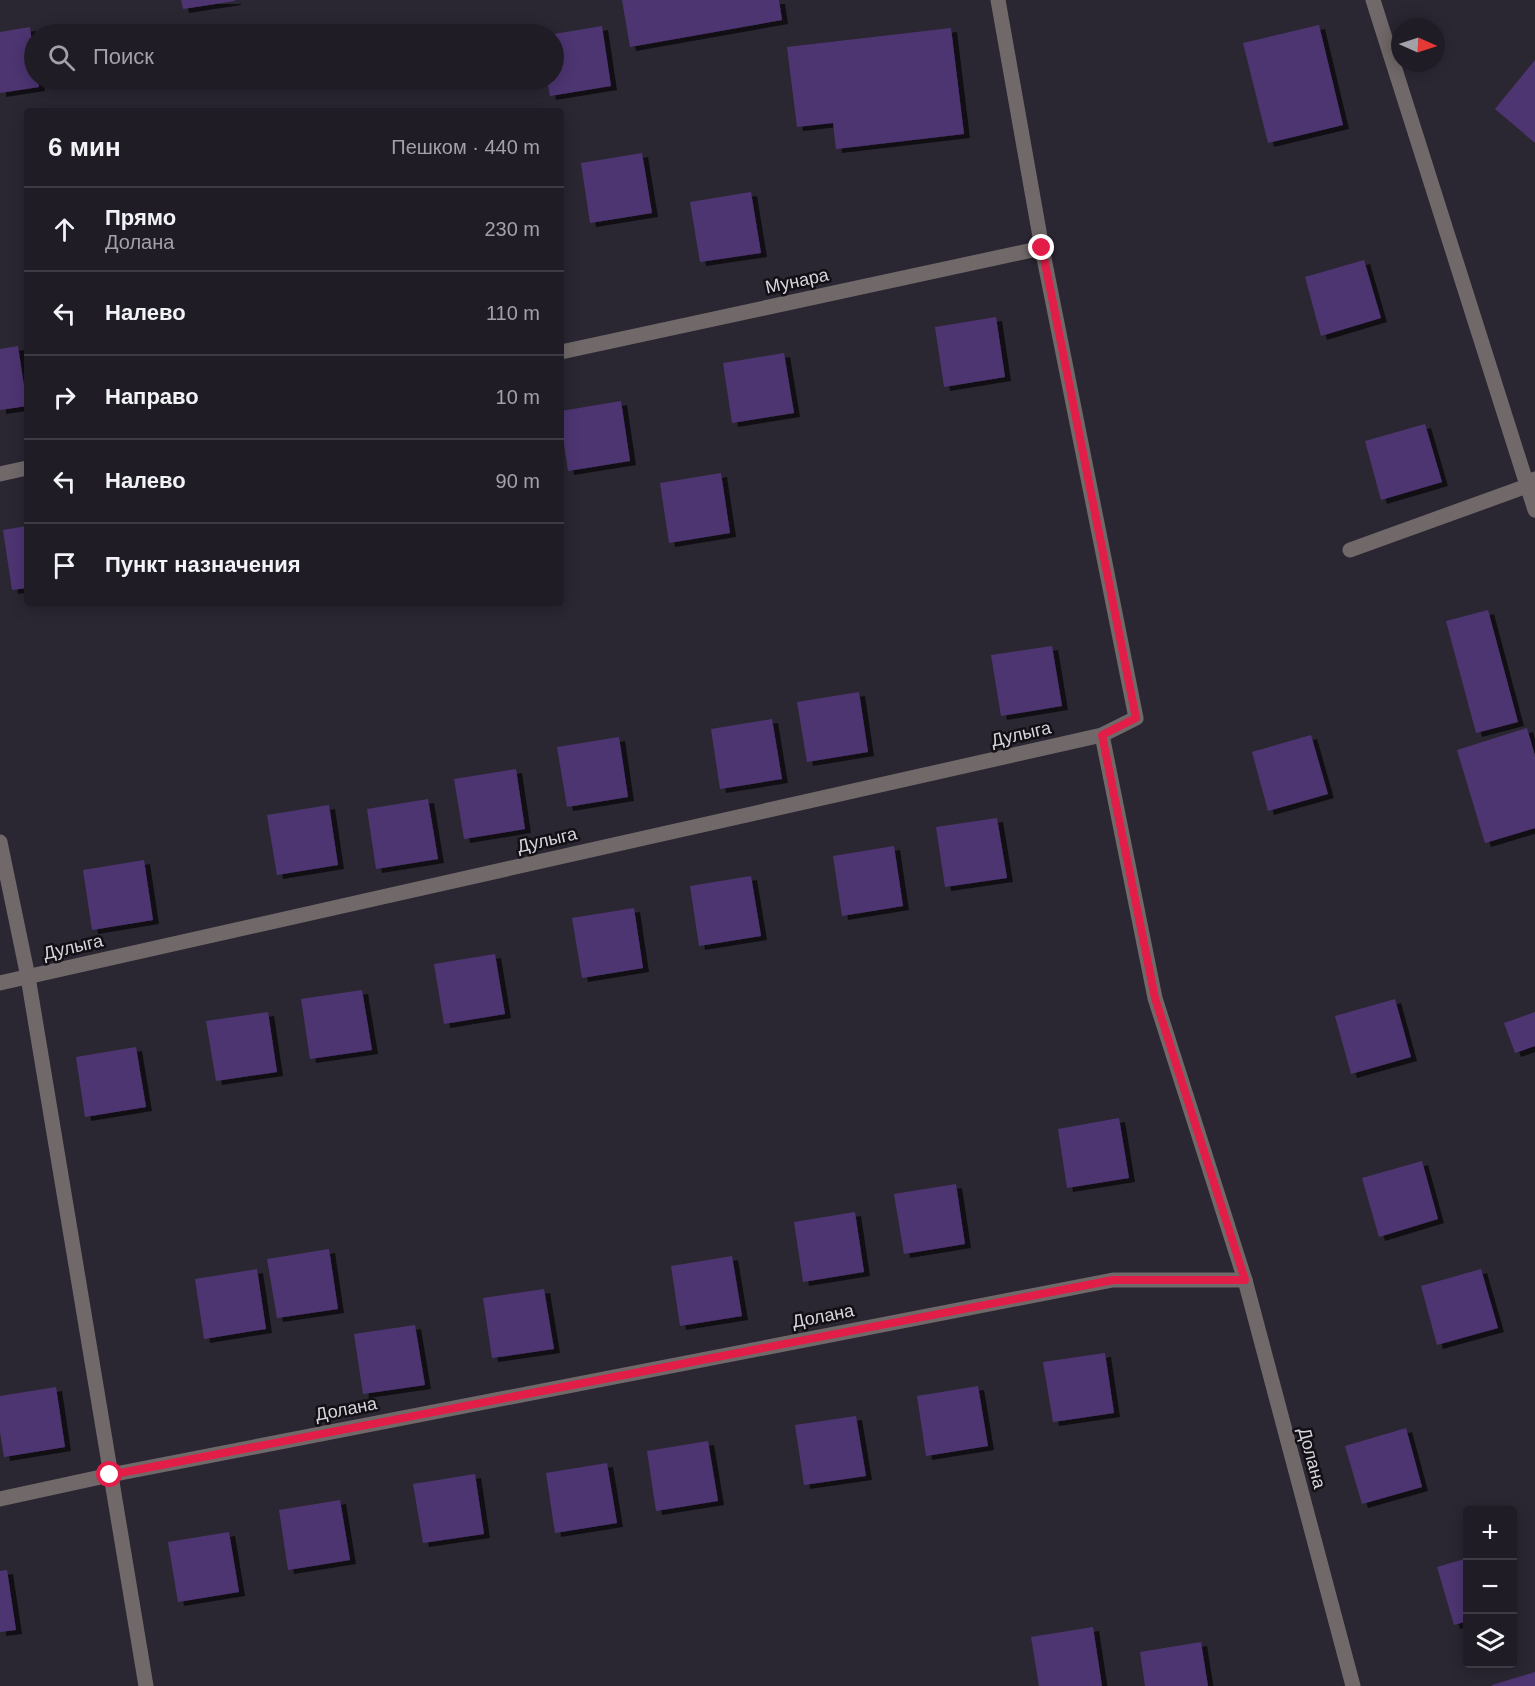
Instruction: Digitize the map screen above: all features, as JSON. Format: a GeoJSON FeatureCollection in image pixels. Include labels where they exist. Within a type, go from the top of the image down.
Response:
{"type":"FeatureCollection","features":[{"type":"Feature","properties":{"kind":"street"},"geometry":{"type":"LineString","coordinates":[[998,0],[1042,248]]}},
{"type":"Feature","properties":{"kind":"street"},"geometry":{"type":"LineString","coordinates":[[1372,0],[1531,482],[1535,510]]}},
{"type":"Feature","properties":{"kind":"street","name":"Мунара"},"geometry":{"type":"LineString","coordinates":[[564,351],[1042,248]]}},
{"type":"Feature","properties":{"kind":"street","name":"Дулыга"},"geometry":{"type":"LineString","coordinates":[[0,983],[1102,735],[1136,718],[1042,248]]}},
{"type":"Feature","properties":{"kind":"street"},"geometry":{"type":"LineString","coordinates":[[0,474],[24,469]]}},
{"type":"Feature","properties":{"kind":"street"},"geometry":{"type":"LineString","coordinates":[[1350,550],[1531,482]]}},
{"type":"Feature","properties":{"kind":"street"},"geometry":{"type":"LineString","coordinates":[[1102,735],[1155,998],[1245,1280]]}},
{"type":"Feature","properties":{"kind":"street"},"geometry":{"type":"LineString","coordinates":[[0,842],[28,977],[147,1686]]}},
{"type":"Feature","properties":{"kind":"street","name":"Долана"},"geometry":{"type":"LineString","coordinates":[[0,1499],[110,1475],[1113,1280],[1245,1280],[1353,1686]]}},
{"type":"Feature","properties":{"kind":"building"},"geometry":{"type":"Polygon","coordinates":[[[181,0],[235,0],[235,1],[183,9],[181,0]]]}},
{"type":"Feature","properties":{"kind":"building"},"geometry":{"type":"Polygon","coordinates":[[[622,0],[779,0],[782,20],[630,47],[622,0]]]}},
{"type":"Feature","properties":{"kind":"building"},"geometry":{"type":"Polygon","coordinates":[[[1319,25],[1343,125],[1268,143],[1243,43],[1319,25]]]}},
{"type":"Feature","properties":{"kind":"building"},"geometry":{"type":"Polygon","coordinates":[[[602,26],[611,86],[550,96],[549,90],[564,90],[564,32],[602,26]]]}},
{"type":"Feature","properties":{"kind":"building"},"geometry":{"type":"Polygon","coordinates":[[[24,28],[24,89],[0,93],[0,32],[24,28]]]}},
{"type":"Feature","properties":{"kind":"building"},"geometry":{"type":"Polygon","coordinates":[[[951,28],[964,134],[836,149],[833,123],[797,127],[787,47],[951,28]]]}},
{"type":"Feature","properties":{"kind":"building"},"geometry":{"type":"Polygon","coordinates":[[[1535,60],[1535,143],[1495,109],[1535,60]]]}},
{"type":"Feature","properties":{"kind":"building"},"geometry":{"type":"Polygon","coordinates":[[[642,153],[652,213],[590,223],[581,163],[642,153]]]}},
{"type":"Feature","properties":{"kind":"building"},"geometry":{"type":"Polygon","coordinates":[[[751,192],[761,253],[700,262],[690,202],[751,192]]]}},
{"type":"Feature","properties":{"kind":"building"},"geometry":{"type":"Polygon","coordinates":[[[1364,260],[1381,318],[1321,336],[1305,277],[1364,260]]]}},
{"type":"Feature","properties":{"kind":"building"},"geometry":{"type":"Polygon","coordinates":[[[996,317],[1005,377],[944,387],[935,327],[996,317]]]}},
{"type":"Feature","properties":{"kind":"building"},"geometry":{"type":"Polygon","coordinates":[[[18,346],[24,386],[24,406],[0,410],[0,349],[18,346]]]}},
{"type":"Feature","properties":{"kind":"building"},"geometry":{"type":"Polygon","coordinates":[[[784,353],[794,413],[732,423],[723,363],[784,353]]]}},
{"type":"Feature","properties":{"kind":"building"},"geometry":{"type":"Polygon","coordinates":[[[621,401],[630,461],[568,471],[564,444],[564,410],[621,401]]]}},
{"type":"Feature","properties":{"kind":"building"},"geometry":{"type":"Polygon","coordinates":[[[1425,424],[1442,482],[1381,500],[1365,441],[1425,424]]]}},
{"type":"Feature","properties":{"kind":"building"},"geometry":{"type":"Polygon","coordinates":[[[721,473],[730,533],[669,543],[660,483],[721,473]]]}},
{"type":"Feature","properties":{"kind":"building"},"geometry":{"type":"Polygon","coordinates":[[[24,526],[24,588],[12,590],[3,530],[24,526]]]}},
{"type":"Feature","properties":{"kind":"building"},"geometry":{"type":"Polygon","coordinates":[[[1488,610],[1518,722],[1476,733],[1446,621],[1488,610]]]}},
{"type":"Feature","properties":{"kind":"building"},"geometry":{"type":"Polygon","coordinates":[[[1052,646],[1062,706],[1001,716],[991,655],[1052,646]]]}},
{"type":"Feature","properties":{"kind":"building"},"geometry":{"type":"Polygon","coordinates":[[[859,692],[868,752],[807,762],[797,702],[859,692]]]}},
{"type":"Feature","properties":{"kind":"building"},"geometry":{"type":"Polygon","coordinates":[[[772,719],[782,779],[720,789],[711,729],[772,719]]]}},
{"type":"Feature","properties":{"kind":"building"},"geometry":{"type":"Polygon","coordinates":[[[1527,728],[1535,756],[1535,828],[1485,843],[1457,750],[1527,728]]]}},
{"type":"Feature","properties":{"kind":"building"},"geometry":{"type":"Polygon","coordinates":[[[1311,735],[1328,794],[1268,811],[1252,752],[1311,735]]]}},
{"type":"Feature","properties":{"kind":"building"},"geometry":{"type":"Polygon","coordinates":[[[619,737],[628,797],[567,807],[557,747],[619,737]]]}},
{"type":"Feature","properties":{"kind":"building"},"geometry":{"type":"Polygon","coordinates":[[[516,769],[525,829],[464,839],[454,779],[516,769]]]}},
{"type":"Feature","properties":{"kind":"building"},"geometry":{"type":"Polygon","coordinates":[[[428,799],[438,859],[376,869],[367,809],[428,799]]]}},
{"type":"Feature","properties":{"kind":"building"},"geometry":{"type":"Polygon","coordinates":[[[329,805],[338,865],[277,875],[267,815],[329,805]]]}},
{"type":"Feature","properties":{"kind":"building"},"geometry":{"type":"Polygon","coordinates":[[[997,818],[1007,878],[945,887],[936,827],[997,818]]]}},
{"type":"Feature","properties":{"kind":"building"},"geometry":{"type":"Polygon","coordinates":[[[894,846],[903,906],[842,916],[833,856],[894,846]]]}},
{"type":"Feature","properties":{"kind":"building"},"geometry":{"type":"Polygon","coordinates":[[[144,860],[153,920],[92,930],[83,870],[144,860]]]}},
{"type":"Feature","properties":{"kind":"building"},"geometry":{"type":"Polygon","coordinates":[[[751,876],[761,936],[699,946],[690,886],[751,876]]]}},
{"type":"Feature","properties":{"kind":"building"},"geometry":{"type":"Polygon","coordinates":[[[634,908],[643,968],[582,978],[572,918],[634,908]]]}},
{"type":"Feature","properties":{"kind":"building"},"geometry":{"type":"Polygon","coordinates":[[[495,954],[505,1014],[444,1024],[434,964],[495,954]]]}},
{"type":"Feature","properties":{"kind":"building"},"geometry":{"type":"Polygon","coordinates":[[[362,990],[372,1050],[310,1059],[301,999],[362,990]]]}},
{"type":"Feature","properties":{"kind":"building"},"geometry":{"type":"Polygon","coordinates":[[[1395,999],[1411,1057],[1351,1074],[1335,1016],[1395,999]]]}},
{"type":"Feature","properties":{"kind":"building"},"geometry":{"type":"Polygon","coordinates":[[[268,1012],[277,1072],[216,1081],[206,1021],[268,1012]]]}},
{"type":"Feature","properties":{"kind":"building"},"geometry":{"type":"Polygon","coordinates":[[[1535,1012],[1535,1046],[1515,1053],[1504,1023],[1535,1012]]]}},
{"type":"Feature","properties":{"kind":"building"},"geometry":{"type":"Polygon","coordinates":[[[136,1047],[146,1107],[85,1117],[76,1057],[136,1047]]]}},
{"type":"Feature","properties":{"kind":"building"},"geometry":{"type":"Polygon","coordinates":[[[1119,1118],[1129,1178],[1067,1188],[1058,1129],[1119,1118]]]}},
{"type":"Feature","properties":{"kind":"building"},"geometry":{"type":"Polygon","coordinates":[[[1422,1161],[1438,1219],[1379,1237],[1362,1178],[1422,1161]]]}},
{"type":"Feature","properties":{"kind":"building"},"geometry":{"type":"Polygon","coordinates":[[[956,1184],[965,1244],[904,1254],[894,1194],[956,1184]]]}},
{"type":"Feature","properties":{"kind":"building"},"geometry":{"type":"Polygon","coordinates":[[[855,1212],[864,1272],[803,1282],[794,1222],[855,1212]]]}},
{"type":"Feature","properties":{"kind":"building"},"geometry":{"type":"Polygon","coordinates":[[[329,1249],[338,1309],[277,1318],[267,1259],[329,1249]]]}},
{"type":"Feature","properties":{"kind":"building"},"geometry":{"type":"Polygon","coordinates":[[[732,1256],[742,1316],[680,1326],[671,1266],[732,1256]]]}},
{"type":"Feature","properties":{"kind":"building"},"geometry":{"type":"Polygon","coordinates":[[[257,1269],[266,1329],[204,1339],[195,1279],[257,1269]]]}},
{"type":"Feature","properties":{"kind":"building"},"geometry":{"type":"Polygon","coordinates":[[[1481,1269],[1498,1328],[1437,1345],[1421,1286],[1481,1269]]]}},
{"type":"Feature","properties":{"kind":"building"},"geometry":{"type":"Polygon","coordinates":[[[544,1289],[554,1349],[492,1358],[483,1298],[544,1289]]]}},
{"type":"Feature","properties":{"kind":"building"},"geometry":{"type":"Polygon","coordinates":[[[415,1325],[425,1385],[363,1394],[354,1334],[415,1325]]]}},
{"type":"Feature","properties":{"kind":"building"},"geometry":{"type":"Polygon","coordinates":[[[1105,1353],[1114,1413],[1053,1422],[1043,1362],[1105,1353]]]}},
{"type":"Feature","properties":{"kind":"building"},"geometry":{"type":"Polygon","coordinates":[[[978,1386],[988,1446],[926,1456],[917,1396],[978,1386]]]}},
{"type":"Feature","properties":{"kind":"building"},"geometry":{"type":"Polygon","coordinates":[[[56,1387],[65,1447],[4,1457],[0,1432],[0,1396],[56,1387]]]}},
{"type":"Feature","properties":{"kind":"building"},"geometry":{"type":"Polygon","coordinates":[[[856,1416],[866,1476],[804,1485],[795,1425],[856,1416]]]}},
{"type":"Feature","properties":{"kind":"building"},"geometry":{"type":"Polygon","coordinates":[[[1406,1428],[1422,1487],[1362,1504],[1345,1446],[1406,1428]]]}},
{"type":"Feature","properties":{"kind":"building"},"geometry":{"type":"Polygon","coordinates":[[[708,1441],[718,1501],[656,1511],[647,1451],[708,1441]]]}},
{"type":"Feature","properties":{"kind":"building"},"geometry":{"type":"Polygon","coordinates":[[[607,1463],[617,1523],[555,1533],[546,1473],[607,1463]]]}},
{"type":"Feature","properties":{"kind":"building"},"geometry":{"type":"Polygon","coordinates":[[[475,1474],[484,1534],[423,1543],[413,1484],[475,1474]]]}},
{"type":"Feature","properties":{"kind":"building"},"geometry":{"type":"Polygon","coordinates":[[[340,1500],[350,1560],[288,1570],[279,1510],[340,1500]]]}},
{"type":"Feature","properties":{"kind":"building"},"geometry":{"type":"Polygon","coordinates":[[[229,1532],[239,1592],[178,1602],[168,1542],[229,1532]]]}},
{"type":"Feature","properties":{"kind":"building"},"geometry":{"type":"Polygon","coordinates":[[[1463,1559],[1463,1622],[1454,1625],[1437,1567],[1463,1559]]]}},
{"type":"Feature","properties":{"kind":"building"},"geometry":{"type":"Polygon","coordinates":[[[7,1570],[16,1630],[0,1632],[0,1571],[7,1570]]]}},
{"type":"Feature","properties":{"kind":"building"},"geometry":{"type":"Polygon","coordinates":[[[1093,1627],[1102,1686],[1039,1686],[1031,1637],[1093,1627]]]}},
{"type":"Feature","properties":{"kind":"building"},"geometry":{"type":"Polygon","coordinates":[[[1201,1642],[1208,1686],[1145,1686],[1140,1652],[1201,1642]]]}},
{"type":"Feature","properties":{"kind":"building"},"geometry":{"type":"Polygon","coordinates":[[[1535,1672],[1535,1686],[1492,1686],[1492,1685],[1535,1672]]]}},
{"type":"Feature","properties":{"kind":"route"},"geometry":{"type":"LineString","coordinates":[[110,1475],[1113,1280],[1245,1280],[1155,998],[1102,735],[1136,718],[1042,248]]}}]}
